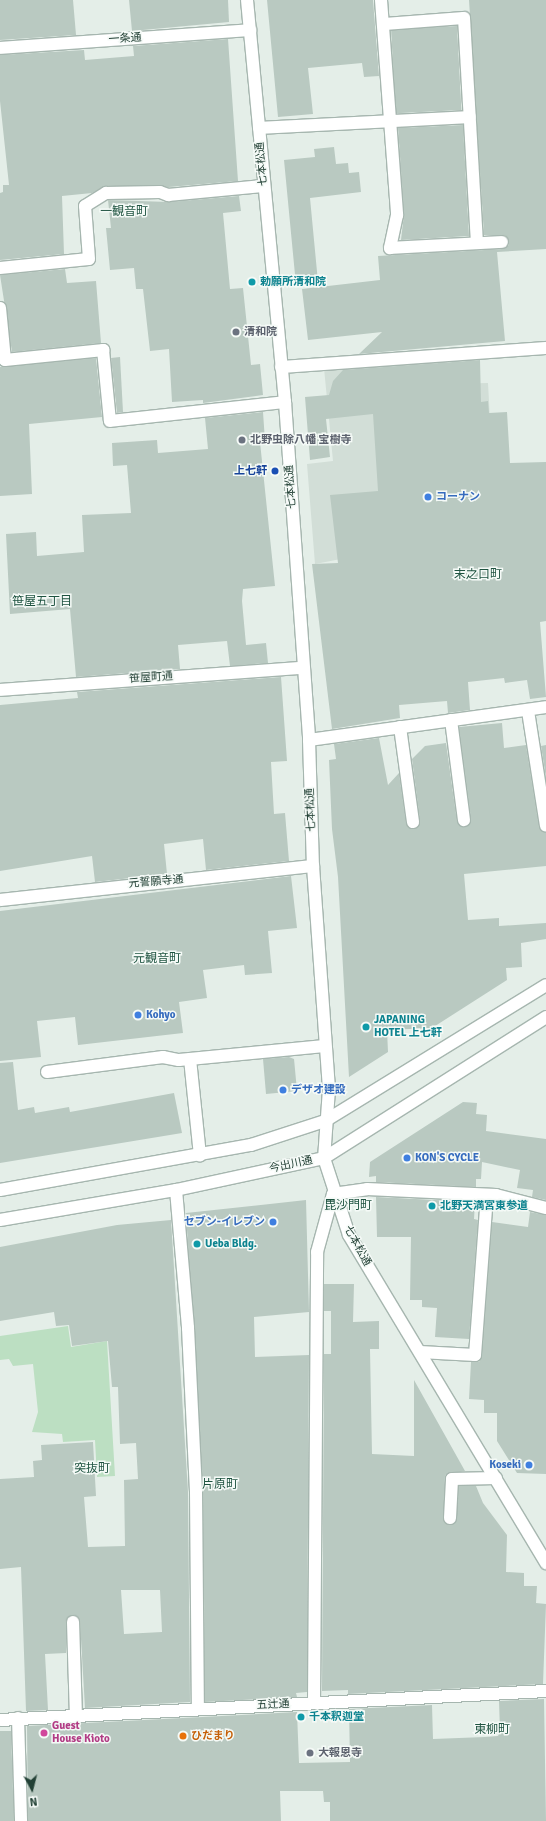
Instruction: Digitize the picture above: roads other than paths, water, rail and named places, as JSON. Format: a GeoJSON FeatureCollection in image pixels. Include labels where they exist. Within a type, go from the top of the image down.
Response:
{"type":"FeatureCollection","features":[{"type":"Feature","properties":{"kind":"street","name":"七本松通"},"geometry":{"type":"LineString","coordinates":[[247,0],[263,186],[285,402],[309,740],[313,866],[324,1046],[330,1090],[325,1121],[324,1158],[332,1194],[349,1235],[546,1563]]}},
{"type":"Feature","properties":{"kind":"street"},"geometry":{"type":"LineString","coordinates":[[381,0],[384,24],[397,215],[390,248],[502,242]]}},
{"type":"Feature","properties":{"kind":"street"},"geometry":{"type":"LineString","coordinates":[[384,24],[464,18],[478,243]]}},
{"type":"Feature","properties":{"kind":"street","name":"一条通"},"geometry":{"type":"LineString","coordinates":[[0,48],[250,30]]}},
{"type":"Feature","properties":{"kind":"street"},"geometry":{"type":"LineString","coordinates":[[259,128],[470,117]]}},
{"type":"Feature","properties":{"kind":"street"},"geometry":{"type":"LineString","coordinates":[[0,268],[89,259],[85,206],[106,194],[160,192],[168,195],[263,186]]}},
{"type":"Feature","properties":{"kind":"street"},"geometry":{"type":"LineString","coordinates":[[0,308],[5,360],[103,350],[110,421],[285,402]]}},
{"type":"Feature","properties":{"kind":"street"},"geometry":{"type":"LineString","coordinates":[[282,367],[546,348]]}},
{"type":"Feature","properties":{"kind":"street","name":"笹屋町通"},"geometry":{"type":"LineString","coordinates":[[0,690],[303,668]]}},
{"type":"Feature","properties":{"kind":"street"},"geometry":{"type":"LineString","coordinates":[[309,740],[546,707]]}},
{"type":"Feature","properties":{"kind":"street"},"geometry":{"type":"LineString","coordinates":[[528,710],[546,826]]}},
{"type":"Feature","properties":{"kind":"street"},"geometry":{"type":"LineString","coordinates":[[451,720],[464,820]]}},
{"type":"Feature","properties":{"kind":"street"},"geometry":{"type":"LineString","coordinates":[[400,727],[413,822]]}},
{"type":"Feature","properties":{"kind":"street","name":"元誓願寺通"},"geometry":{"type":"LineString","coordinates":[[0,900],[313,866]]}},
{"type":"Feature","properties":{"kind":"street"},"geometry":{"type":"LineString","coordinates":[[0,1190],[251,1145],[325,1121],[546,985]]}},
{"type":"Feature","properties":{"kind":"street","name":"今出川通"},"geometry":{"type":"LineString","coordinates":[[0,1220],[176,1190],[324,1158],[546,1017]]}},
{"type":"Feature","properties":{"kind":"street"},"geometry":{"type":"LineString","coordinates":[[47,1072],[163,1057],[190,1059],[324,1046]]}},
{"type":"Feature","properties":{"kind":"street"},"geometry":{"type":"LineString","coordinates":[[190,1059],[200,1154]]}},
{"type":"Feature","properties":{"kind":"street"},"geometry":{"type":"LineString","coordinates":[[176,1190],[188,1328],[196,1492],[198,1709]]}},
{"type":"Feature","properties":{"kind":"street"},"geometry":{"type":"LineString","coordinates":[[314,1703],[317,1252],[332,1194],[367,1190],[487,1195],[546,1208]]}},
{"type":"Feature","properties":{"kind":"street"},"geometry":{"type":"LineString","coordinates":[[420,1352],[475,1355],[487,1195]]}},
{"type":"Feature","properties":{"kind":"street"},"geometry":{"type":"LineString","coordinates":[[450,1518],[452,1479],[496,1478]]}},
{"type":"Feature","properties":{"kind":"street"},"geometry":{"type":"LineString","coordinates":[[73,1622],[76,1715]]}},
{"type":"Feature","properties":{"kind":"street","name":"五辻通"},"geometry":{"type":"LineString","coordinates":[[0,1720],[546,1691]]}},
{"type":"Feature","properties":{"kind":"street"},"geometry":{"type":"LineString","coordinates":[[18,1718],[21,1821]]}},
{"type":"Feature","properties":{"kind":"place","name":"勅願所清和院"},"geometry":{"type":"Point","coordinates":[252,282]}},
{"type":"Feature","properties":{"kind":"place","name":"清和院"},"geometry":{"type":"Point","coordinates":[236,332]}},
{"type":"Feature","properties":{"kind":"place","name":"北野虫除八幡 宝樹寺"},"geometry":{"type":"Point","coordinates":[242,440]}},
{"type":"Feature","properties":{"kind":"place","name":"上七軒"},"geometry":{"type":"Point","coordinates":[275,471]}},
{"type":"Feature","properties":{"kind":"place","name":"コーナン"},"geometry":{"type":"Point","coordinates":[428,497]}},
{"type":"Feature","properties":{"kind":"place","name":"Kohyo"},"geometry":{"type":"Point","coordinates":[138,1015]}},
{"type":"Feature","properties":{"kind":"place","name":"JAPANING HOTEL 上七軒"},"geometry":{"type":"Point","coordinates":[366,1027]}},
{"type":"Feature","properties":{"kind":"place","name":"デザオ建設"},"geometry":{"type":"Point","coordinates":[283,1090]}},
{"type":"Feature","properties":{"kind":"place","name":"KON'S CYCLE"},"geometry":{"type":"Point","coordinates":[407,1158]}},
{"type":"Feature","properties":{"kind":"place","name":"北野天満宮東参道"},"geometry":{"type":"Point","coordinates":[432,1206]}},
{"type":"Feature","properties":{"kind":"place","name":"セブン-イレブン"},"geometry":{"type":"Point","coordinates":[273,1222]}},
{"type":"Feature","properties":{"kind":"place","name":"Ueba Bldg."},"geometry":{"type":"Point","coordinates":[197,1244]}},
{"type":"Feature","properties":{"kind":"place","name":"Koseki"},"geometry":{"type":"Point","coordinates":[529,1465]}},
{"type":"Feature","properties":{"kind":"place","name":"千本釈迦堂"},"geometry":{"type":"Point","coordinates":[301,1717]}},
{"type":"Feature","properties":{"kind":"place","name":"Guest House Kioto"},"geometry":{"type":"Point","coordinates":[44,1733]}},
{"type":"Feature","properties":{"kind":"place","name":"ひだまり"},"geometry":{"type":"Point","coordinates":[183,1736]}},
{"type":"Feature","properties":{"kind":"place","name":"大報恩寺"},"geometry":{"type":"Point","coordinates":[310,1753]}},
{"type":"Feature","properties":{"kind":"district","name":"一観音町"},"geometry":{"type":"Point","coordinates":[124,212]}},
{"type":"Feature","properties":{"kind":"district","name":"末之口町"},"geometry":{"type":"Point","coordinates":[478,575]}},
{"type":"Feature","properties":{"kind":"district","name":"笹屋五丁目"},"geometry":{"type":"Point","coordinates":[42,602]}},
{"type":"Feature","properties":{"kind":"district","name":"元観音町"},"geometry":{"type":"Point","coordinates":[157,959]}},
{"type":"Feature","properties":{"kind":"district","name":"毘沙門町"},"geometry":{"type":"Point","coordinates":[348,1206]}},
{"type":"Feature","properties":{"kind":"district","name":"突抜町"},"geometry":{"type":"Point","coordinates":[92,1469]}},
{"type":"Feature","properties":{"kind":"district","name":"片原町"},"geometry":{"type":"Point","coordinates":[220,1485]}},
{"type":"Feature","properties":{"kind":"district","name":"東柳町"},"geometry":{"type":"Point","coordinates":[492,1730]}}]}
